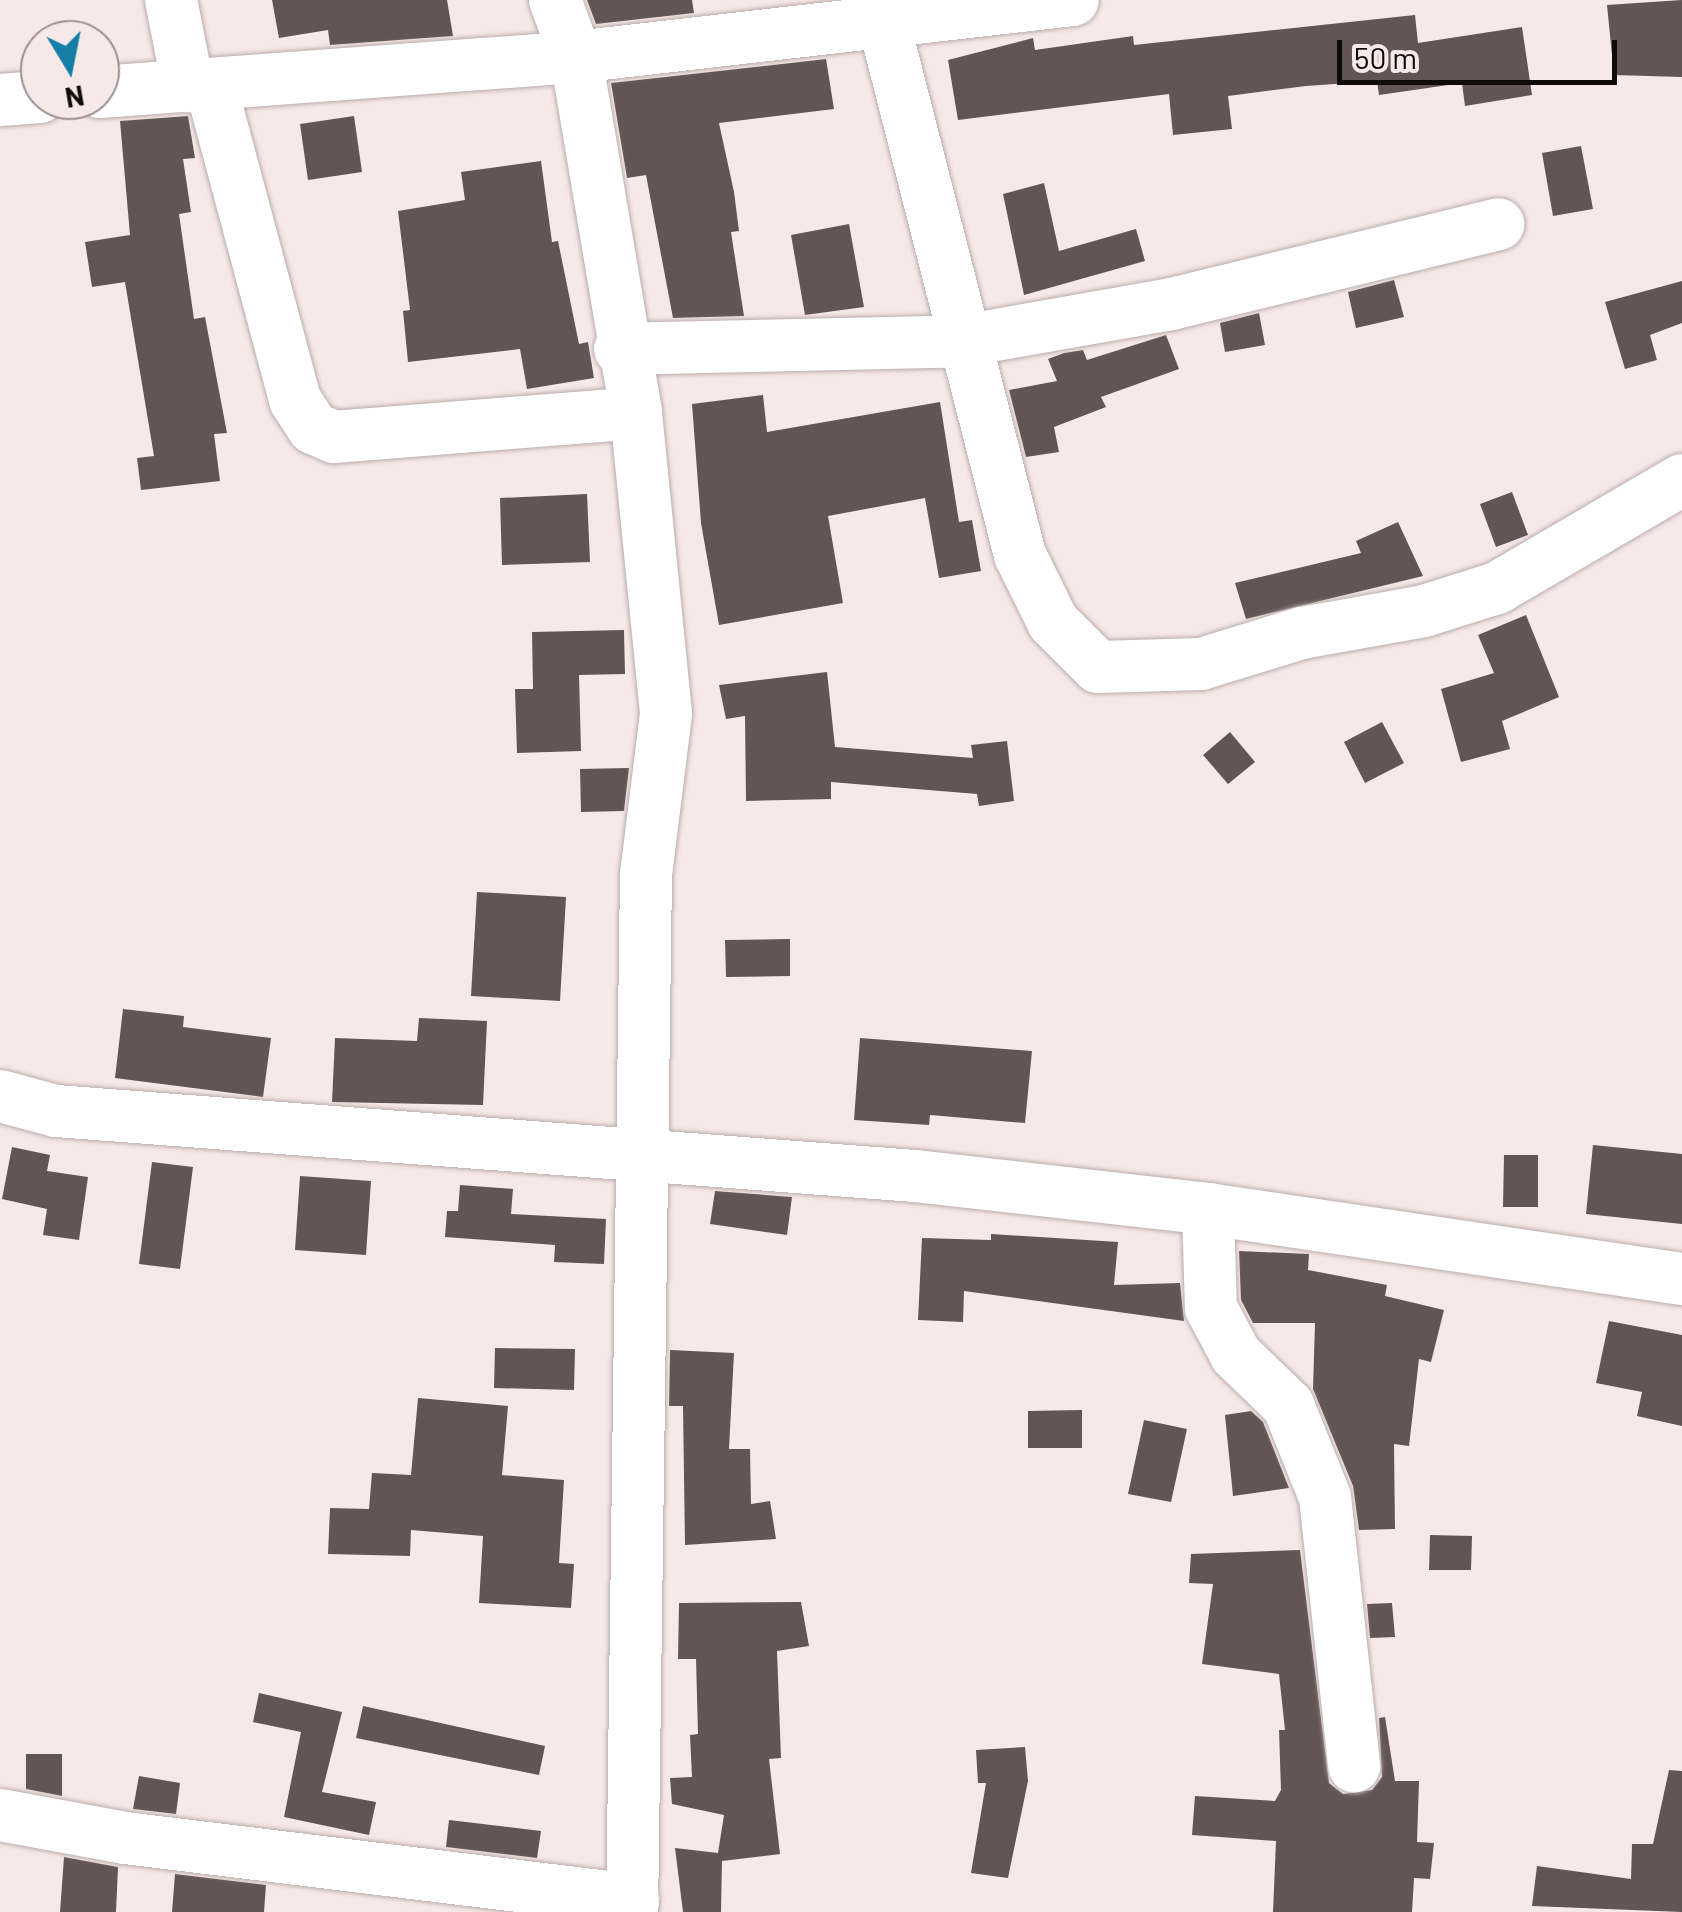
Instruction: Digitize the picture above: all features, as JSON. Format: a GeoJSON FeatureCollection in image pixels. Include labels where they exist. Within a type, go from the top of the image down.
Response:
{"type":"FeatureCollection","features":[{"type":"Feature","properties":{"kind":"street"},"geometry":{"type":"LineString","coordinates":[[172,0],[295,400],[313,428],[334,438],[636,413]]}},
{"type":"Feature","properties":{"kind":"street"},"geometry":{"type":"LineString","coordinates":[[0,1816],[124,1838],[632,1906],[634,1417],[646,1158],[646,874],[666,714],[636,413],[620,349],[576,57],[555,0]]}},
{"type":"Feature","properties":{"kind":"street"},"geometry":{"type":"LineString","coordinates":[[120,91],[576,57],[881,11],[1074,0]]}},
{"type":"Feature","properties":{"kind":"street"},"geometry":{"type":"LineString","coordinates":[[881,11],[962,341],[1020,555],[1053,622],[1098,667],[1201,664],[1302,633],[1442,606],[1497,588],[1682,480]]}},
{"type":"Feature","properties":{"kind":"street"},"geometry":{"type":"LineString","coordinates":[[620,349],[962,341],[1171,304],[1498,224]]}},
{"type":"Feature","properties":{"kind":"street"},"geometry":{"type":"LineString","coordinates":[[0,1096],[56,1111],[915,1176],[1208,1209],[1682,1279]]}},
{"type":"Feature","properties":{"kind":"street"},"geometry":{"type":"LineString","coordinates":[[1208,1209],[1211,1308],[1236,1355],[1288,1405],[1324,1498],[1354,1766]]}},
{"type":"Feature","properties":{"kind":"building"},"geometry":{"type":"Polygon","coordinates":[[[272,0],[447,0],[453,36],[330,45],[328,30],[279,38],[272,0]]]}},
{"type":"Feature","properties":{"kind":"building"},"geometry":{"type":"Polygon","coordinates":[[[587,0],[692,0],[694,13],[596,24],[587,0]]]}},
{"type":"Feature","properties":{"kind":"building"},"geometry":{"type":"Polygon","coordinates":[[[1682,0],[1682,77],[1614,75],[1607,5],[1682,0]]]}},
{"type":"Feature","properties":{"kind":"building"},"geometry":{"type":"Polygon","coordinates":[[[1415,15],[1418,43],[1522,27],[1532,95],[1465,106],[1462,83],[1379,95],[1377,81],[1306,86],[1228,96],[1232,129],[1173,135],[1169,94],[958,120],[948,60],[1033,38],[1035,50],[1133,36],[1134,45],[1415,15]]]}},
{"type":"Feature","properties":{"kind":"building"},"geometry":{"type":"Polygon","coordinates":[[[826,59],[834,109],[719,123],[734,192],[739,231],[731,232],[744,316],[673,318],[646,175],[627,178],[611,83],[826,59]]]}},
{"type":"Feature","properties":{"kind":"building"},"geometry":{"type":"Polygon","coordinates":[[[188,116],[195,158],[183,159],[191,212],[179,214],[194,319],[205,317],[227,433],[214,434],[220,481],[141,490],[137,458],[154,456],[125,282],[92,287],[85,242],[130,235],[120,121],[188,116]]]}},
{"type":"Feature","properties":{"kind":"building"},"geometry":{"type":"Polygon","coordinates":[[[354,116],[362,172],[308,180],[300,124],[354,116]]]}},
{"type":"Feature","properties":{"kind":"building"},"geometry":{"type":"Polygon","coordinates":[[[1581,146],[1593,209],[1553,216],[1542,153],[1581,146]]]}},
{"type":"Feature","properties":{"kind":"building"},"geometry":{"type":"Polygon","coordinates":[[[541,161],[552,242],[558,241],[579,344],[588,342],[594,378],[527,389],[520,349],[408,362],[403,311],[410,310],[398,211],[465,200],[461,172],[541,161]]]}},
{"type":"Feature","properties":{"kind":"building"},"geometry":{"type":"Polygon","coordinates":[[[1044,183],[1059,251],[1136,229],[1145,261],[1024,295],[1003,194],[1044,183]]]}},
{"type":"Feature","properties":{"kind":"building"},"geometry":{"type":"Polygon","coordinates":[[[849,224],[864,307],[805,315],[791,235],[849,224]]]}},
{"type":"Feature","properties":{"kind":"building"},"geometry":{"type":"Polygon","coordinates":[[[1394,280],[1404,317],[1356,328],[1348,292],[1394,280]]]}},
{"type":"Feature","properties":{"kind":"building"},"geometry":{"type":"Polygon","coordinates":[[[1682,281],[1682,323],[1650,335],[1657,360],[1625,369],[1605,302],[1682,281]]]}},
{"type":"Feature","properties":{"kind":"building"},"geometry":{"type":"Polygon","coordinates":[[[1259,313],[1265,345],[1225,352],[1220,323],[1259,313]]]}},
{"type":"Feature","properties":{"kind":"building"},"geometry":{"type":"Polygon","coordinates":[[[1166,335],[1179,369],[1101,397],[1106,407],[1054,427],[1059,452],[1026,457],[1009,390],[1057,381],[1048,359],[1064,353],[1083,350],[1087,360],[1166,335]]]}},
{"type":"Feature","properties":{"kind":"building"},"geometry":{"type":"Polygon","coordinates":[[[763,395],[767,432],[940,402],[959,522],[972,520],[981,571],[939,578],[925,498],[828,516],[843,603],[719,625],[701,523],[692,404],[763,395]]]}},
{"type":"Feature","properties":{"kind":"building"},"geometry":{"type":"Polygon","coordinates":[[[1512,492],[1528,535],[1496,547],[1480,504],[1512,492]]]}},
{"type":"Feature","properties":{"kind":"building"},"geometry":{"type":"Polygon","coordinates":[[[587,494],[590,562],[502,565],[500,498],[587,494]]]}},
{"type":"Feature","properties":{"kind":"building"},"geometry":{"type":"Polygon","coordinates":[[[1398,522],[1423,576],[1246,619],[1235,583],[1361,553],[1356,541],[1398,522]]]}},
{"type":"Feature","properties":{"kind":"building"},"geometry":{"type":"Polygon","coordinates":[[[1526,615],[1559,697],[1502,721],[1510,749],[1461,762],[1441,689],[1494,673],[1478,635],[1526,615]]]}},
{"type":"Feature","properties":{"kind":"building"},"geometry":{"type":"Polygon","coordinates":[[[624,630],[625,674],[579,675],[581,751],[517,753],[515,689],[533,689],[532,632],[624,630]]]}},
{"type":"Feature","properties":{"kind":"building"},"geometry":{"type":"Polygon","coordinates":[[[827,672],[835,747],[973,758],[971,745],[1007,741],[1014,801],[979,806],[977,794],[831,782],[831,799],[746,801],[745,716],[726,719],[719,685],[827,672]]]}},
{"type":"Feature","properties":{"kind":"building"},"geometry":{"type":"Polygon","coordinates":[[[1382,722],[1404,763],[1365,783],[1344,742],[1382,722]]]}},
{"type":"Feature","properties":{"kind":"building"},"geometry":{"type":"Polygon","coordinates":[[[1230,732],[1255,762],[1228,784],[1203,755],[1230,732]]]}},
{"type":"Feature","properties":{"kind":"building"},"geometry":{"type":"Polygon","coordinates":[[[629,768],[624,811],[581,812],[580,769],[629,768]]]}},
{"type":"Feature","properties":{"kind":"building"},"geometry":{"type":"Polygon","coordinates":[[[477,892],[566,897],[560,1001],[471,996],[477,892]]]}},
{"type":"Feature","properties":{"kind":"building"},"geometry":{"type":"Polygon","coordinates":[[[790,939],[790,976],[726,977],[725,940],[790,939]]]}},
{"type":"Feature","properties":{"kind":"building"},"geometry":{"type":"Polygon","coordinates":[[[123,1009],[184,1016],[183,1027],[271,1038],[263,1097],[115,1078],[123,1009]]]}},
{"type":"Feature","properties":{"kind":"building"},"geometry":{"type":"Polygon","coordinates":[[[419,1018],[487,1021],[483,1105],[332,1102],[335,1038],[417,1041],[419,1018]]]}},
{"type":"Feature","properties":{"kind":"building"},"geometry":{"type":"Polygon","coordinates":[[[860,1038],[1032,1051],[1025,1123],[930,1115],[929,1125],[854,1120],[860,1038]]]}},
{"type":"Feature","properties":{"kind":"building"},"geometry":{"type":"Polygon","coordinates":[[[1593,1145],[1682,1154],[1682,1224],[1586,1214],[1593,1145]]]}},
{"type":"Feature","properties":{"kind":"building"},"geometry":{"type":"Polygon","coordinates":[[[12,1147],[50,1155],[47,1171],[88,1177],[79,1240],[43,1235],[47,1209],[2,1199],[12,1147]]]}},
{"type":"Feature","properties":{"kind":"building"},"geometry":{"type":"Polygon","coordinates":[[[1504,1155],[1538,1155],[1538,1207],[1503,1207],[1504,1155]]]}},
{"type":"Feature","properties":{"kind":"building"},"geometry":{"type":"Polygon","coordinates":[[[152,1162],[193,1167],[180,1269],[139,1264],[152,1162]]]}},
{"type":"Feature","properties":{"kind":"building"},"geometry":{"type":"Polygon","coordinates":[[[300,1176],[371,1181],[366,1255],[295,1250],[300,1176]]]}},
{"type":"Feature","properties":{"kind":"building"},"geometry":{"type":"Polygon","coordinates":[[[460,1185],[513,1189],[511,1214],[606,1219],[604,1264],[554,1262],[555,1245],[445,1237],[447,1211],[458,1211],[460,1185]]]}},
{"type":"Feature","properties":{"kind":"building"},"geometry":{"type":"Polygon","coordinates":[[[715,1191],[792,1197],[787,1235],[710,1224],[715,1191]]]}},
{"type":"Feature","properties":{"kind":"building"},"geometry":{"type":"Polygon","coordinates":[[[991,1234],[1118,1242],[1114,1285],[1180,1283],[1184,1321],[964,1291],[963,1322],[918,1320],[922,1238],[991,1240],[991,1234]]]}},
{"type":"Feature","properties":{"kind":"building"},"geometry":{"type":"Polygon","coordinates":[[[1239,1251],[1309,1254],[1308,1270],[1387,1285],[1385,1296],[1444,1310],[1431,1362],[1419,1359],[1409,1446],[1394,1444],[1395,1529],[1359,1530],[1353,1486],[1313,1389],[1315,1323],[1253,1323],[1241,1300],[1239,1251]]]}},
{"type":"Feature","properties":{"kind":"building"},"geometry":{"type":"Polygon","coordinates":[[[1609,1321],[1682,1335],[1682,1426],[1637,1416],[1642,1392],[1596,1383],[1609,1321]]]}},
{"type":"Feature","properties":{"kind":"building"},"geometry":{"type":"Polygon","coordinates":[[[495,1348],[575,1349],[574,1390],[494,1388],[495,1348]]]}},
{"type":"Feature","properties":{"kind":"building"},"geometry":{"type":"Polygon","coordinates":[[[670,1350],[734,1353],[729,1449],[750,1449],[751,1504],[770,1501],[776,1539],[685,1545],[683,1406],[669,1406],[670,1350]]]}},
{"type":"Feature","properties":{"kind":"building"},"geometry":{"type":"Polygon","coordinates":[[[418,1398],[508,1406],[502,1475],[564,1480],[559,1563],[574,1564],[571,1608],[479,1603],[483,1536],[411,1530],[410,1556],[328,1554],[330,1508],[369,1509],[372,1473],[411,1475],[418,1398]]]}},
{"type":"Feature","properties":{"kind":"building"},"geometry":{"type":"Polygon","coordinates":[[[1082,1410],[1082,1448],[1028,1448],[1028,1411],[1082,1410]]]}},
{"type":"Feature","properties":{"kind":"building"},"geometry":{"type":"Polygon","coordinates":[[[1251,1411],[1263,1422],[1289,1488],[1233,1496],[1225,1415],[1251,1411]]]}},
{"type":"Feature","properties":{"kind":"building"},"geometry":{"type":"Polygon","coordinates":[[[1144,1420],[1187,1429],[1171,1502],[1128,1494],[1144,1420]]]}},
{"type":"Feature","properties":{"kind":"building"},"geometry":{"type":"Polygon","coordinates":[[[1430,1535],[1472,1536],[1471,1570],[1429,1570],[1430,1535]]]}},
{"type":"Feature","properties":{"kind":"building"},"geometry":{"type":"Polygon","coordinates":[[[1300,1550],[1329,1783],[1343,1794],[1372,1790],[1382,1777],[1379,1718],[1385,1717],[1395,1781],[1419,1781],[1417,1842],[1434,1843],[1430,1879],[1414,1878],[1412,1912],[1273,1912],[1276,1841],[1192,1835],[1195,1796],[1275,1801],[1281,1790],[1279,1730],[1285,1730],[1279,1674],[1202,1664],[1213,1584],[1189,1583],[1191,1554],[1300,1550]]]}},
{"type":"Feature","properties":{"kind":"building"},"geometry":{"type":"Polygon","coordinates":[[[801,1602],[809,1646],[777,1651],[781,1758],[769,1759],[780,1854],[722,1861],[721,1912],[683,1912],[675,1848],[718,1853],[724,1815],[672,1804],[670,1778],[692,1777],[690,1735],[698,1734],[696,1659],[678,1659],[679,1603],[801,1602]]]}},
{"type":"Feature","properties":{"kind":"building"},"geometry":{"type":"Polygon","coordinates":[[[1392,1603],[1395,1637],[1370,1638],[1367,1604],[1392,1603]]]}},
{"type":"Feature","properties":{"kind":"building"},"geometry":{"type":"Polygon","coordinates":[[[259,1693],[342,1712],[322,1792],[376,1802],[369,1835],[284,1817],[301,1732],[253,1722],[259,1693]]]}},
{"type":"Feature","properties":{"kind":"building"},"geometry":{"type":"Polygon","coordinates":[[[363,1706],[545,1746],[539,1775],[356,1738],[363,1706]]]}},
{"type":"Feature","properties":{"kind":"building"},"geometry":{"type":"Polygon","coordinates":[[[1025,1747],[1028,1781],[1008,1878],[971,1873],[986,1783],[978,1783],[976,1750],[1025,1747]]]}},
{"type":"Feature","properties":{"kind":"building"},"geometry":{"type":"Polygon","coordinates":[[[26,1754],[62,1754],[62,1796],[26,1789],[26,1754]]]}},
{"type":"Feature","properties":{"kind":"building"},"geometry":{"type":"Polygon","coordinates":[[[1669,1770],[1682,1771],[1682,1912],[1532,1906],[1537,1866],[1631,1879],[1632,1844],[1653,1844],[1669,1770]]]}},
{"type":"Feature","properties":{"kind":"building"},"geometry":{"type":"Polygon","coordinates":[[[139,1776],[180,1783],[176,1814],[133,1809],[139,1776]]]}},
{"type":"Feature","properties":{"kind":"building"},"geometry":{"type":"Polygon","coordinates":[[[449,1820],[541,1831],[537,1858],[446,1847],[449,1820]]]}},
{"type":"Feature","properties":{"kind":"building"},"geometry":{"type":"Polygon","coordinates":[[[64,1857],[118,1867],[116,1912],[60,1912],[64,1857]]]}},
{"type":"Feature","properties":{"kind":"building"},"geometry":{"type":"Polygon","coordinates":[[[175,1874],[266,1885],[264,1912],[172,1912],[175,1874]]]}}]}
